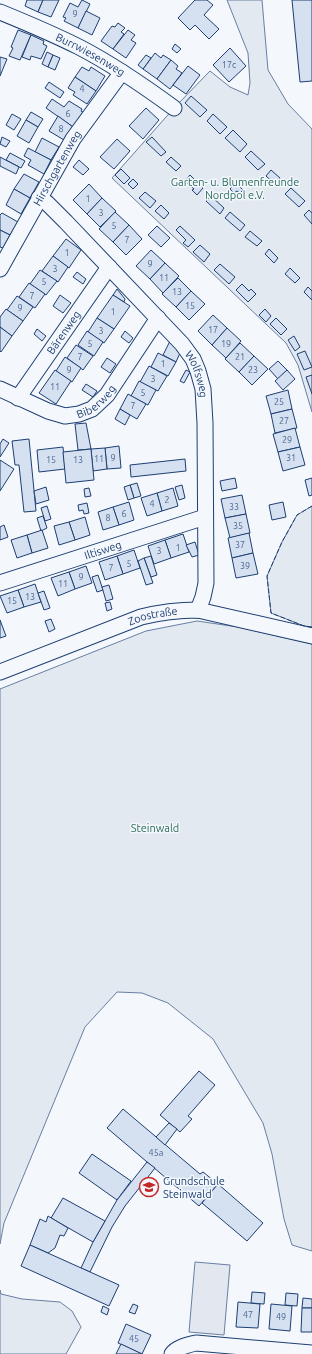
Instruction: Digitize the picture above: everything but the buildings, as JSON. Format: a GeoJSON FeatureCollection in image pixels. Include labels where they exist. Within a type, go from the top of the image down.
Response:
{"type":"FeatureCollection","features":[{"type":"Feature","properties":{"kind":"street","name":"Burrwiesenweg"},"geometry":{"type":"LineString","coordinates":[[0,12],[79,47],[141,84],[174,108]]}},
{"type":"Feature","properties":{"kind":"street","name":"Hirschgartenweg"},"geometry":{"type":"LineString","coordinates":[[0,269],[73,139],[122,72]]}},
{"type":"Feature","properties":{"kind":"street","name":"Wolfsweg"},"geometry":{"type":"LineString","coordinates":[[39,198],[47,203],[182,344],[193,359],[198,371],[203,389],[205,423],[206,583],[204,597],[198,610]]}},
{"type":"Feature","properties":{"kind":"street","name":"Bärenweg"},"geometry":{"type":"LineString","coordinates":[[18,398],[109,267]]}},
{"type":"Feature","properties":{"kind":"street","name":"Biberweg"},"geometry":{"type":"LineString","coordinates":[[0,389],[48,411],[65,416],[79,414],[92,409],[107,395],[158,318]]}},
{"type":"Feature","properties":{"kind":"street","name":"Iltisweg"},"geometry":{"type":"LineString","coordinates":[[0,583],[205,517]]}},
{"type":"Feature","properties":{"kind":"street","name":"Zoostraße"},"geometry":{"type":"LineString","coordinates":[[0,672],[141,617],[179,610],[198,610],[312,636]]}},
{"type":"Feature","properties":{"kind":"street"},"geometry":{"type":"LineString","coordinates":[[172,1354],[181,1347],[196,1343],[312,1353]]}},
{"type":"Feature","properties":{"kind":"green space","name":"Garten- u. Blumenfreunde Nordpol e.V."},"geometry":{"type":"Polygon","coordinates":[[[227,0],[262,0],[268,70],[288,104],[312,129],[312,412],[298,365],[286,343],[112,178],[174,108],[210,71],[230,87],[248,95],[250,83],[248,53],[227,0]]]}},
{"type":"Feature","properties":{"kind":"green space"},"geometry":{"type":"Polygon","coordinates":[[[312,506],[312,627],[304,626],[271,613],[267,576],[282,542],[297,515],[312,506]]]}},
{"type":"Feature","properties":{"kind":"green space","name":"Steinwald"},"geometry":{"type":"Polygon","coordinates":[[[197,621],[238,627],[312,644],[312,1251],[292,1245],[284,1219],[272,1154],[263,1123],[213,1039],[168,1003],[142,993],[117,992],[85,1027],[4,1223],[0,1244],[0,689],[146,631],[197,621]]]}},
{"type":"Feature","properties":{"kind":"green space"},"geometry":{"type":"Polygon","coordinates":[[[0,1290],[1,1294],[22,1299],[60,1302],[72,1311],[81,1327],[66,1354],[0,1354],[0,1290]]]}},
{"type":"Feature","properties":{"kind":"shaded area"},"geometry":{"type":"Polygon","coordinates":[[[195,1262],[230,1265],[224,1335],[189,1332],[195,1262]]]}},
{"type":"Feature","properties":{"kind":"fence"},"geometry":{"type":"LineString","coordinates":[[312,506],[297,515],[282,542],[267,576],[271,613],[304,626],[312,627]]}},
{"type":"Feature","properties":{"kind":"place","name":"Grundschule Steinwald"},"geometry":{"type":"Point","coordinates":[149,1187]}}]}
